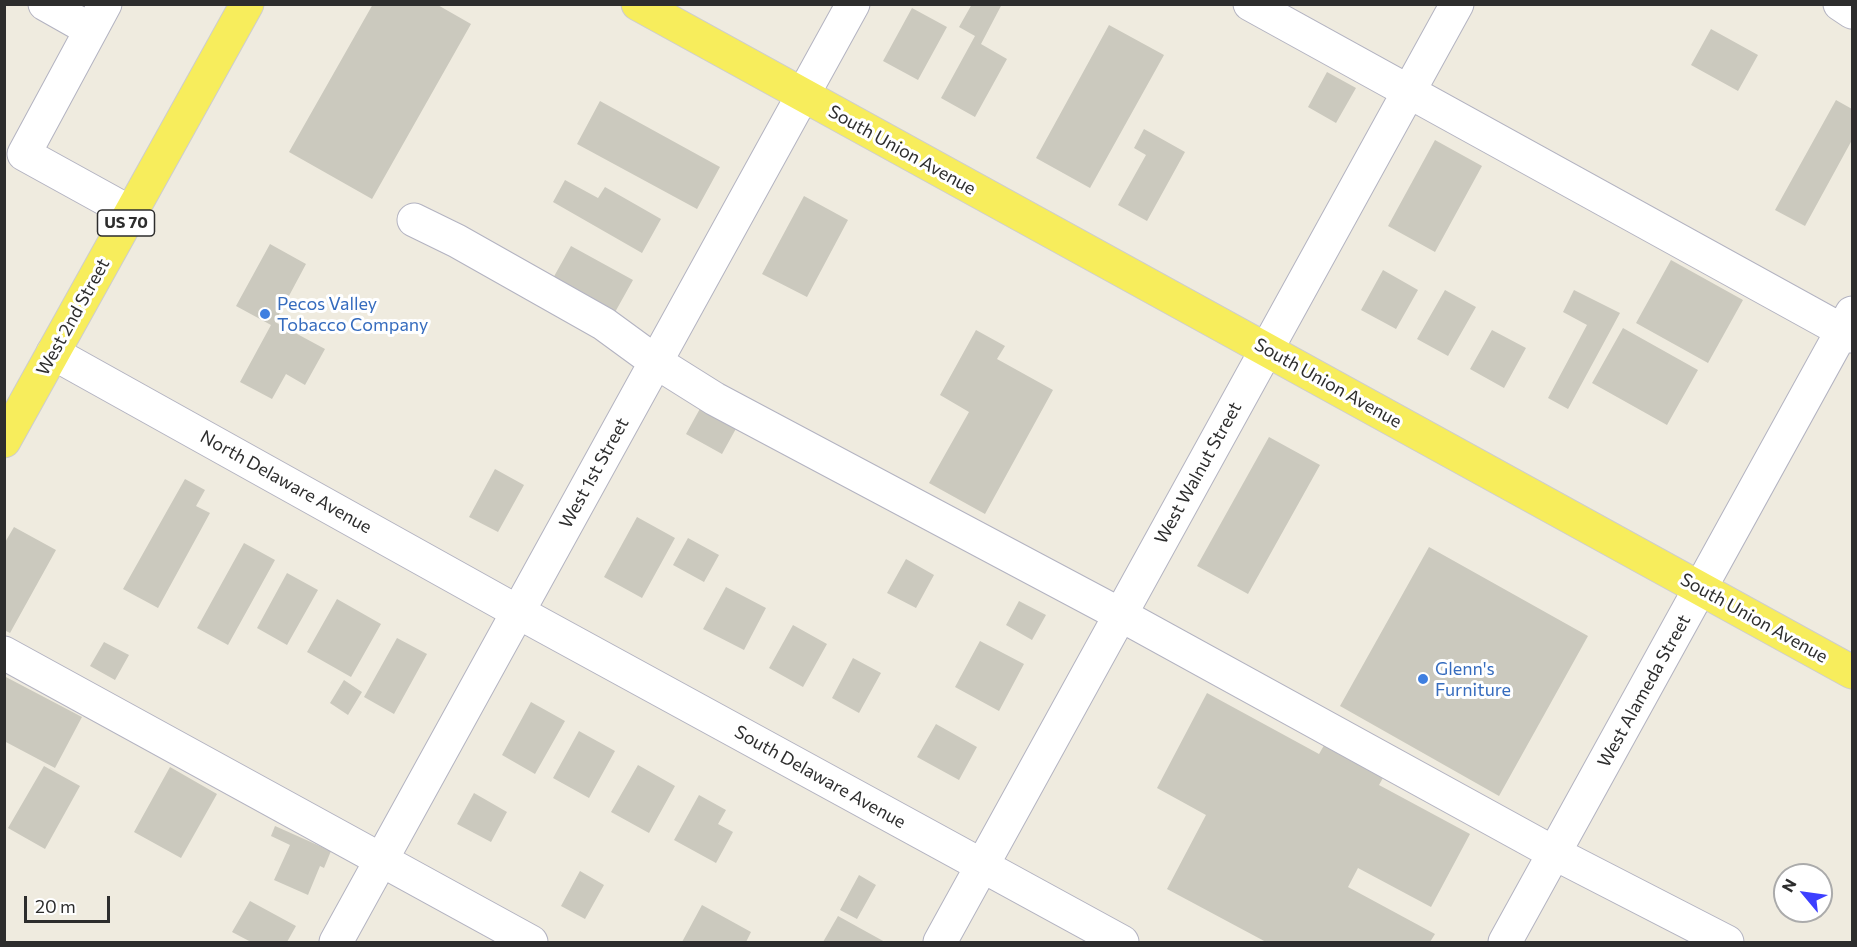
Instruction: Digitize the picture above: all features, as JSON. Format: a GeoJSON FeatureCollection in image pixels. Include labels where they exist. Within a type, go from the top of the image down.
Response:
{"type":"FeatureCollection","features":[{"type":"Feature","properties":{"kind":"main road","name":"West 2nd Street"},"geometry":{"type":"LineString","coordinates":[[4,441],[247,4]]}},
{"type":"Feature","properties":{"kind":"main road","name":"South Union Avenue"},"geometry":{"type":"LineString","coordinates":[[638,4],[1852,672]]}},
{"type":"Feature","properties":{"kind":"street"},"geometry":{"type":"LineString","coordinates":[[45,4],[98,17],[24,154],[131,213]]}},
{"type":"Feature","properties":{"kind":"street","name":"West 1st Street"},"geometry":{"type":"LineString","coordinates":[[336,942],[853,4]]}},
{"type":"Feature","properties":{"kind":"street"},"geometry":{"type":"LineString","coordinates":[[1250,4],[1409,92],[1849,326]]}},
{"type":"Feature","properties":{"kind":"street","name":"West Walnut Street"},"geometry":{"type":"LineString","coordinates":[[940,942],[1457,4]]}},
{"type":"Feature","properties":{"kind":"street"},"geometry":{"type":"LineString","coordinates":[[1840,4],[1852,12]]}},
{"type":"Feature","properties":{"kind":"street"},"geometry":{"type":"LineString","coordinates":[[414,220],[457,241],[604,324],[656,362],[715,399],[1121,615],[1554,854],[1727,942]]}},
{"type":"Feature","properties":{"kind":"street","name":"West Alameda Street"},"geometry":{"type":"LineString","coordinates":[[1505,942],[1849,326]]}},
{"type":"Feature","properties":{"kind":"street","name":"North Delaware Avenue"},"geometry":{"type":"LineString","coordinates":[[53,353],[518,612]]}},
{"type":"Feature","properties":{"kind":"street","name":"South Delaware Avenue"},"geometry":{"type":"LineString","coordinates":[[518,612],[1122,942]]}},
{"type":"Feature","properties":{"kind":"street"},"geometry":{"type":"LineString","coordinates":[[4,653],[531,942]]}},
{"type":"Feature","properties":{"kind":"building"},"geometry":{"type":"Polygon","coordinates":[[[373,4],[436,4],[471,24],[372,199],[289,152],[373,4]]]}},
{"type":"Feature","properties":{"kind":"building"},"geometry":{"type":"Polygon","coordinates":[[[972,4],[1002,4],[981,44],[1007,59],[975,117],[941,98],[975,36],[959,27],[972,4]]]}},
{"type":"Feature","properties":{"kind":"building"},"geometry":{"type":"Polygon","coordinates":[[[912,8],[947,27],[918,80],[883,61],[912,8]]]}},
{"type":"Feature","properties":{"kind":"building"},"geometry":{"type":"Polygon","coordinates":[[[1109,25],[1164,55],[1090,188],[1036,158],[1109,25]]]}},
{"type":"Feature","properties":{"kind":"building"},"geometry":{"type":"Polygon","coordinates":[[[1711,29],[1758,55],[1738,91],[1691,65],[1711,29]]]}},
{"type":"Feature","properties":{"kind":"building"},"geometry":{"type":"Polygon","coordinates":[[[1327,72],[1356,88],[1336,123],[1308,107],[1327,72]]]}},
{"type":"Feature","properties":{"kind":"building"},"geometry":{"type":"Polygon","coordinates":[[[1836,100],[1852,109],[1852,140],[1805,226],[1775,210],[1836,100]]]}},
{"type":"Feature","properties":{"kind":"building"},"geometry":{"type":"Polygon","coordinates":[[[600,101],[720,167],[697,209],[577,144],[600,101]]]}},
{"type":"Feature","properties":{"kind":"building"},"geometry":{"type":"Polygon","coordinates":[[[1144,129],[1185,152],[1147,221],[1118,205],[1146,155],[1134,148],[1144,129]]]}},
{"type":"Feature","properties":{"kind":"building"},"geometry":{"type":"Polygon","coordinates":[[[1435,140],[1482,166],[1435,252],[1388,226],[1435,140]]]}},
{"type":"Feature","properties":{"kind":"building"},"geometry":{"type":"Polygon","coordinates":[[[565,180],[598,198],[605,187],[661,219],[642,253],[553,202],[565,180]]]}},
{"type":"Feature","properties":{"kind":"building"},"geometry":{"type":"Polygon","coordinates":[[[804,196],[848,220],[807,297],[762,274],[804,196]]]}},
{"type":"Feature","properties":{"kind":"building","name":"Pecos Valley Tobacco Company"},"geometry":{"type":"Polygon","coordinates":[[[270,244],[306,264],[275,322],[325,349],[305,385],[286,374],[272,399],[240,382],[271,325],[236,306],[270,244]]]}},
{"type":"Feature","properties":{"kind":"building"},"geometry":{"type":"Polygon","coordinates":[[[571,246],[633,280],[614,314],[552,280],[571,246]]]}},
{"type":"Feature","properties":{"kind":"building"},"geometry":{"type":"Polygon","coordinates":[[[1671,260],[1743,300],[1708,363],[1636,323],[1671,260]]]}},
{"type":"Feature","properties":{"kind":"building"},"geometry":{"type":"Polygon","coordinates":[[[1383,270],[1418,290],[1396,329],[1361,310],[1383,270]]]}},
{"type":"Feature","properties":{"kind":"building"},"geometry":{"type":"Polygon","coordinates":[[[1445,290],[1476,307],[1448,356],[1417,339],[1445,290]]]}},
{"type":"Feature","properties":{"kind":"building"},"geometry":{"type":"Polygon","coordinates":[[[1574,290],[1620,313],[1568,409],[1548,398],[1587,325],[1563,312],[1574,290]]]}},
{"type":"Feature","properties":{"kind":"building"},"geometry":{"type":"Polygon","coordinates":[[[1623,328],[1698,370],[1667,425],[1592,383],[1623,328]]]}},
{"type":"Feature","properties":{"kind":"building"},"geometry":{"type":"Polygon","coordinates":[[[976,330],[1005,346],[997,359],[1053,390],[985,514],[929,483],[969,412],[940,395],[976,330]]]}},
{"type":"Feature","properties":{"kind":"building"},"geometry":{"type":"Polygon","coordinates":[[[1492,330],[1526,348],[1504,388],[1470,369],[1492,330]]]}},
{"type":"Feature","properties":{"kind":"building"},"geometry":{"type":"Polygon","coordinates":[[[702,405],[738,425],[722,454],[686,434],[702,405]]]}},
{"type":"Feature","properties":{"kind":"building"},"geometry":{"type":"Polygon","coordinates":[[[1269,437],[1320,465],[1248,594],[1197,566],[1269,437]]]}},
{"type":"Feature","properties":{"kind":"building"},"geometry":{"type":"Polygon","coordinates":[[[495,469],[524,485],[498,532],[469,517],[495,469]]]}},
{"type":"Feature","properties":{"kind":"building"},"geometry":{"type":"Polygon","coordinates":[[[185,479],[205,490],[196,506],[210,513],[158,608],[123,589],[185,479]]]}},
{"type":"Feature","properties":{"kind":"building"},"geometry":{"type":"Polygon","coordinates":[[[637,517],[675,538],[642,598],[604,577],[637,517]]]}},
{"type":"Feature","properties":{"kind":"building"},"geometry":{"type":"Polygon","coordinates":[[[14,527],[56,550],[10,633],[4,630],[4,544],[14,527]]]}},
{"type":"Feature","properties":{"kind":"building"},"geometry":{"type":"Polygon","coordinates":[[[688,538],[719,555],[704,582],[673,565],[688,538]]]}},
{"type":"Feature","properties":{"kind":"building"},"geometry":{"type":"Polygon","coordinates":[[[244,543],[275,560],[228,645],[197,628],[244,543]]]}},
{"type":"Feature","properties":{"kind":"building"},"geometry":{"type":"Polygon","coordinates":[[[1429,547],[1588,636],[1499,796],[1340,706],[1429,547]]]}},
{"type":"Feature","properties":{"kind":"building"},"geometry":{"type":"Polygon","coordinates":[[[906,559],[934,575],[916,608],[887,593],[906,559]]]}},
{"type":"Feature","properties":{"kind":"building"},"geometry":{"type":"Polygon","coordinates":[[[287,573],[318,590],[287,645],[257,628],[287,573]]]}},
{"type":"Feature","properties":{"kind":"building"},"geometry":{"type":"Polygon","coordinates":[[[726,587],[766,608],[744,650],[703,629],[726,587]]]}},
{"type":"Feature","properties":{"kind":"building"},"geometry":{"type":"Polygon","coordinates":[[[337,599],[381,624],[351,677],[307,652],[337,599]]]}},
{"type":"Feature","properties":{"kind":"building"},"geometry":{"type":"Polygon","coordinates":[[[1019,601],[1046,615],[1032,640],[1006,625],[1019,601]]]}},
{"type":"Feature","properties":{"kind":"building"},"geometry":{"type":"Polygon","coordinates":[[[793,625],[827,644],[803,687],[769,668],[793,625]]]}},
{"type":"Feature","properties":{"kind":"building"},"geometry":{"type":"Polygon","coordinates":[[[397,638],[427,654],[394,714],[364,697],[397,638]]]}},
{"type":"Feature","properties":{"kind":"building"},"geometry":{"type":"Polygon","coordinates":[[[980,641],[1024,664],[999,711],[955,687],[980,641]]]}},
{"type":"Feature","properties":{"kind":"building"},"geometry":{"type":"Polygon","coordinates":[[[104,642],[129,655],[115,680],[90,666],[104,642]]]}},
{"type":"Feature","properties":{"kind":"building"},"geometry":{"type":"Polygon","coordinates":[[[853,658],[881,673],[859,713],[832,698],[853,658]]]}},
{"type":"Feature","properties":{"kind":"building"},"geometry":{"type":"Polygon","coordinates":[[[4,676],[82,717],[55,768],[4,741],[4,676]]]}},
{"type":"Feature","properties":{"kind":"building"},"geometry":{"type":"Polygon","coordinates":[[[344,680],[362,692],[348,715],[330,703],[344,680]]]}},
{"type":"Feature","properties":{"kind":"building"},"geometry":{"type":"Polygon","coordinates":[[[1207,693],[1319,754],[1330,735],[1389,767],[1379,785],[1470,834],[1431,907],[1358,868],[1348,887],[1435,934],[1430,942],[1266,942],[1167,889],[1206,815],[1157,788],[1207,693]]]}},
{"type":"Feature","properties":{"kind":"building"},"geometry":{"type":"Polygon","coordinates":[[[531,702],[565,721],[535,774],[502,755],[531,702]]]}},
{"type":"Feature","properties":{"kind":"building"},"geometry":{"type":"Polygon","coordinates":[[[936,724],[977,747],[959,780],[917,757],[936,724]]]}},
{"type":"Feature","properties":{"kind":"building"},"geometry":{"type":"Polygon","coordinates":[[[579,731],[615,751],[589,798],[553,778],[579,731]]]}},
{"type":"Feature","properties":{"kind":"building"},"geometry":{"type":"Polygon","coordinates":[[[638,765],[675,786],[649,833],[611,812],[638,765]]]}},
{"type":"Feature","properties":{"kind":"building"},"geometry":{"type":"Polygon","coordinates":[[[44,766],[80,786],[45,849],[8,828],[44,766]]]}},
{"type":"Feature","properties":{"kind":"building"},"geometry":{"type":"Polygon","coordinates":[[[170,767],[217,794],[181,858],[134,832],[170,767]]]}},
{"type":"Feature","properties":{"kind":"building"},"geometry":{"type":"Polygon","coordinates":[[[474,793],[507,812],[491,842],[457,824],[474,793]]]}},
{"type":"Feature","properties":{"kind":"building"},"geometry":{"type":"Polygon","coordinates":[[[699,795],[726,810],[718,824],[733,832],[716,863],[674,840],[699,795]]]}},
{"type":"Feature","properties":{"kind":"building"},"geometry":{"type":"Polygon","coordinates":[[[275,826],[331,851],[324,868],[320,866],[308,895],[274,880],[290,845],[271,836],[275,826]]]}},
{"type":"Feature","properties":{"kind":"building"},"geometry":{"type":"Polygon","coordinates":[[[580,871],[604,885],[585,919],[561,906],[580,871]]]}},
{"type":"Feature","properties":{"kind":"building"},"geometry":{"type":"Polygon","coordinates":[[[859,875],[876,885],[857,919],[840,910],[859,875]]]}},
{"type":"Feature","properties":{"kind":"building"},"geometry":{"type":"Polygon","coordinates":[[[250,901],[296,926],[287,942],[251,942],[232,932],[250,901]]]}},
{"type":"Feature","properties":{"kind":"building"},"geometry":{"type":"Polygon","coordinates":[[[702,905],[751,932],[746,942],[682,942],[702,905]]]}},
{"type":"Feature","properties":{"kind":"building"},"geometry":{"type":"Polygon","coordinates":[[[838,916],[885,942],[823,942],[838,916]]]}},
{"type":"Feature","properties":{"kind":"place","name":"Pecos Valley Tobacco Company"},"geometry":{"type":"Point","coordinates":[265,314]}},
{"type":"Feature","properties":{"kind":"place","name":"Glenn's Furniture"},"geometry":{"type":"Point","coordinates":[1423,679]}}]}
